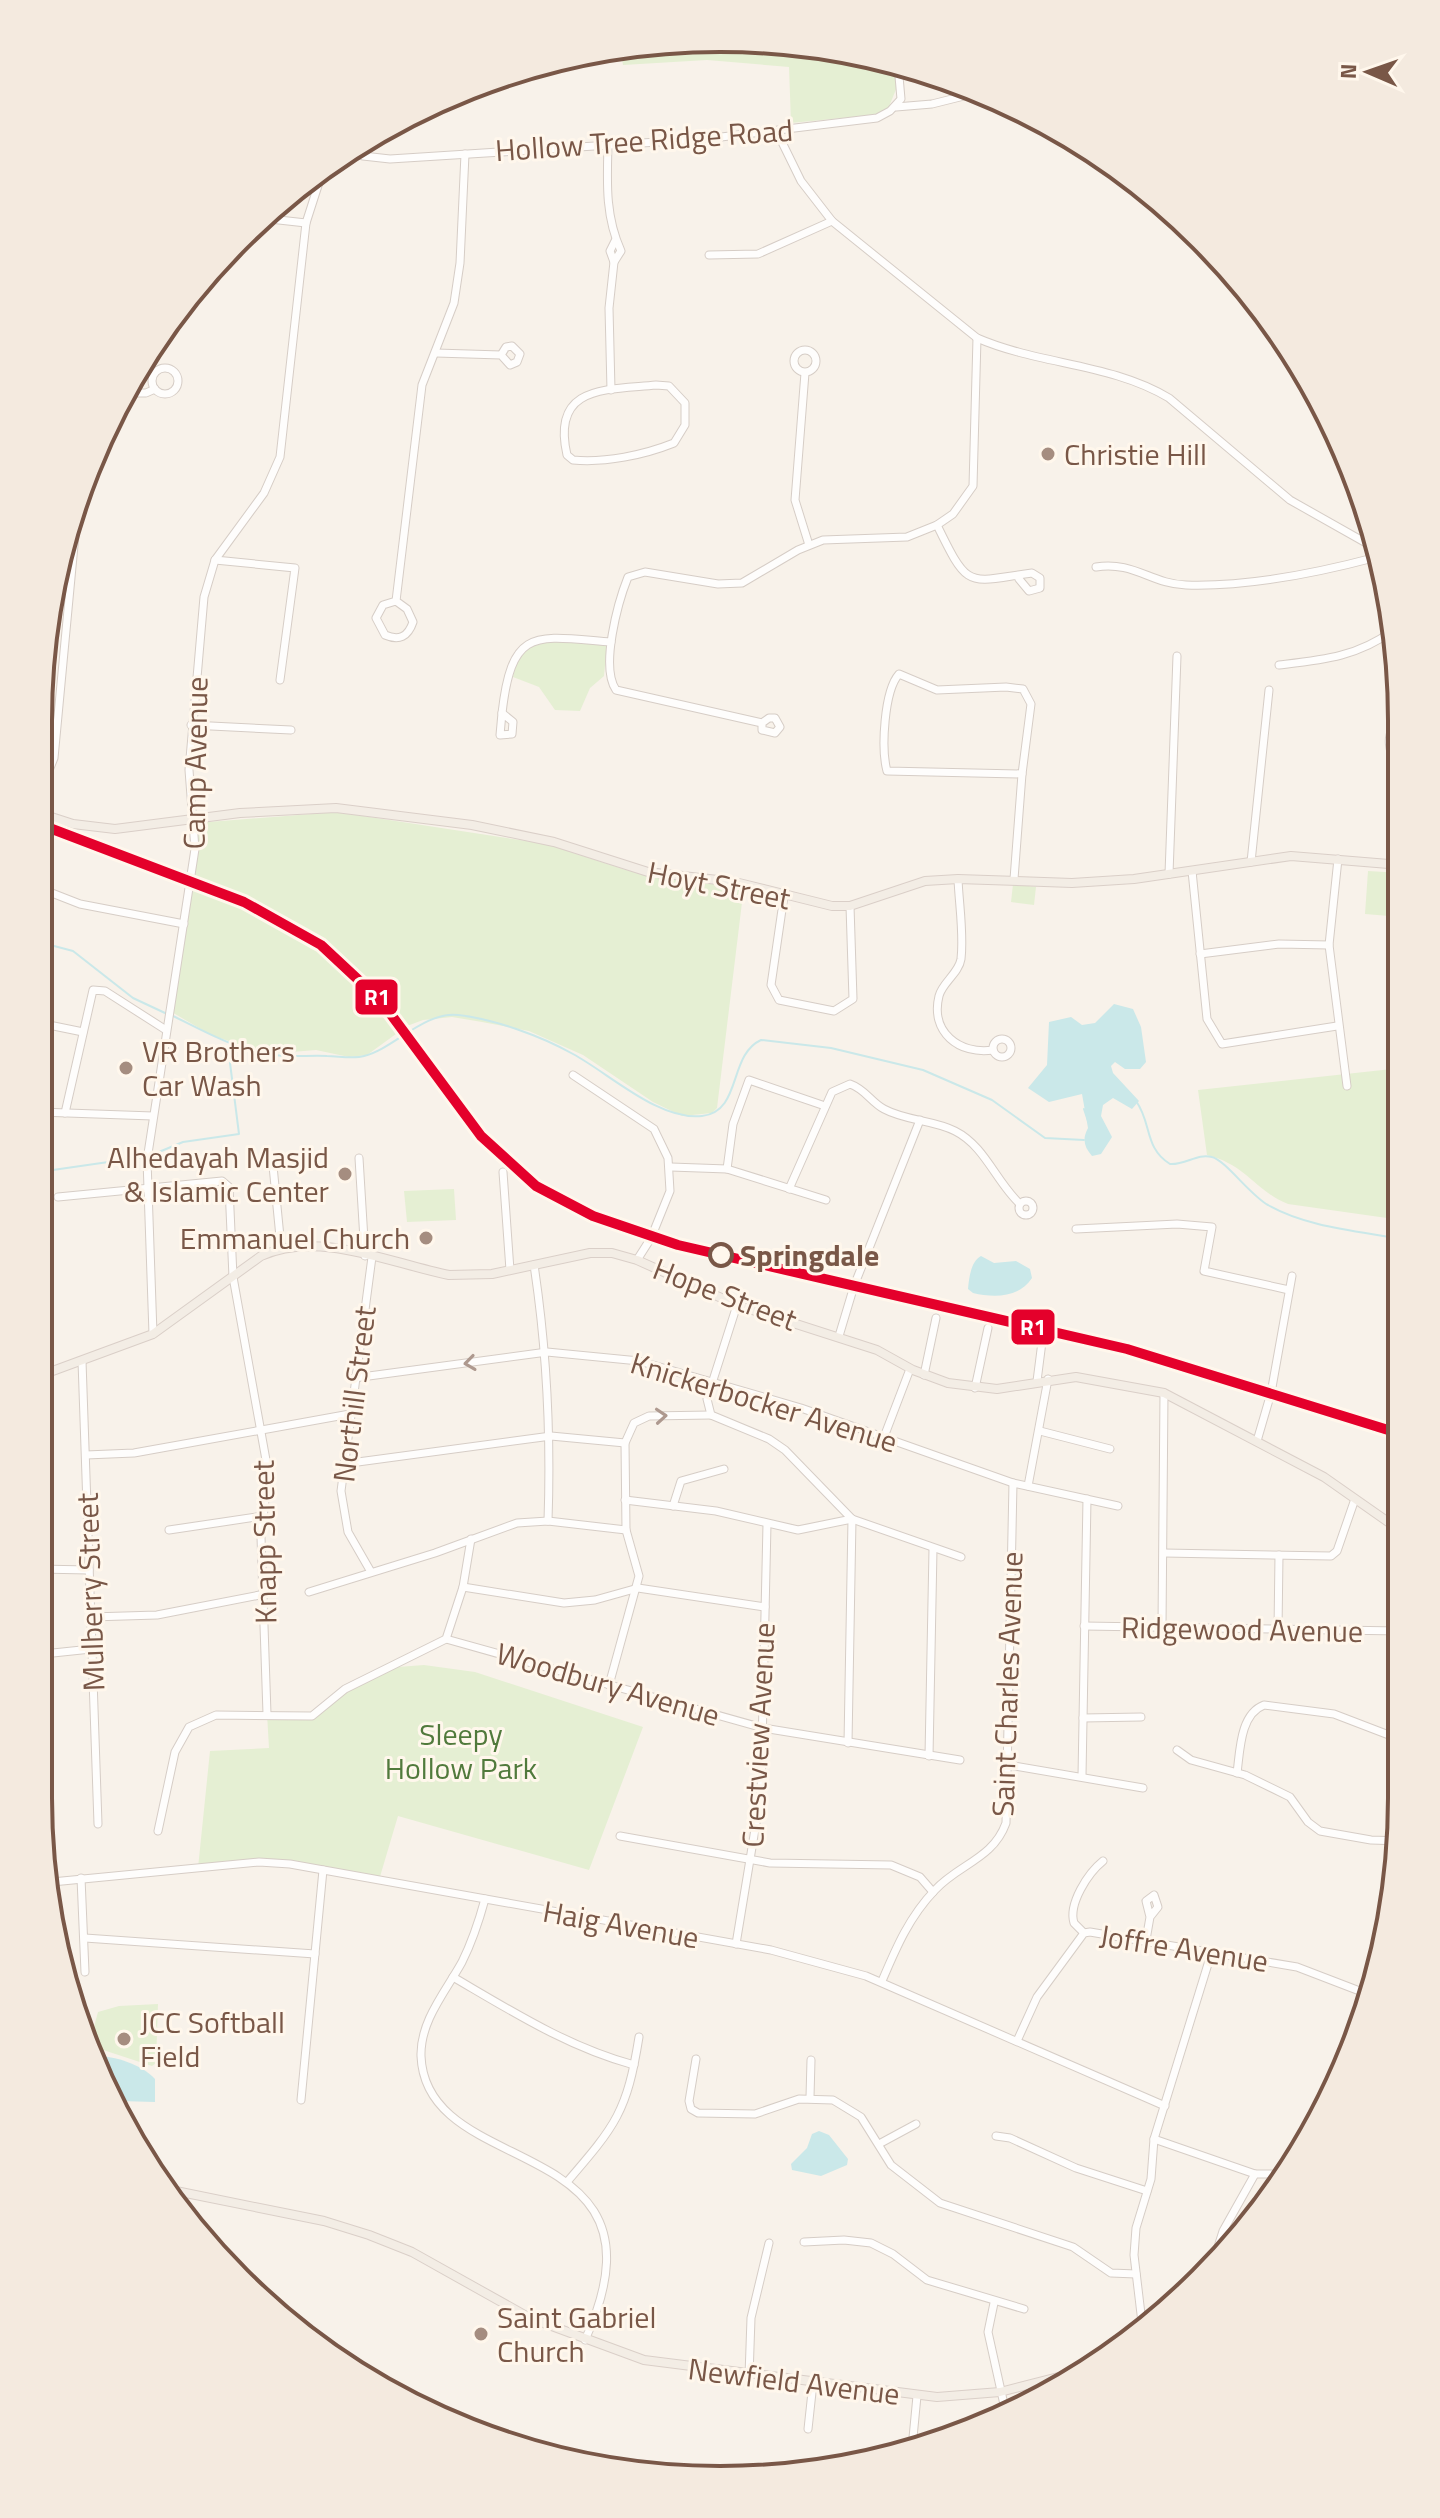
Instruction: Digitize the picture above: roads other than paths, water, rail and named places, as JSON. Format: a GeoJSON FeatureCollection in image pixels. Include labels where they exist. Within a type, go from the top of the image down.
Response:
{"type":"FeatureCollection","features":[{"type":"Feature","properties":{"kind":"main road","name":"Hoyt Street"},"geometry":{"type":"LineString","coordinates":[[52,816],[105,829],[240,813],[336,808],[451,822],[554,842],[648,872],[735,882],[818,905],[850,906],[925,881],[1014,879],[1072,883],[1169,874],[1291,856],[1388,864]]}},
{"type":"Feature","properties":{"kind":"main road","name":"Hope Street"},"geometry":{"type":"LineString","coordinates":[[52,1371],[153,1334],[261,1256],[281,1247],[315,1244],[449,1275],[510,1270],[590,1253],[612,1253],[637,1260],[737,1305],[877,1350],[924,1375],[975,1388],[997,1389],[1048,1379],[1102,1379],[1164,1393],[1324,1477],[1388,1522]]}},
{"type":"Feature","properties":{"kind":"main road","name":"Newfield Avenue"},"geometry":{"type":"LineString","coordinates":[[183,2194],[324,2221],[369,2235],[412,2252],[514,2310],[585,2340],[644,2360],[917,2396],[957,2397],[1000,2392],[1050,2379]]}},
{"type":"Feature","properties":{"kind":"street"},"geometry":{"type":"LineString","coordinates":[[896,107],[901,87],[900,77]]}},
{"type":"Feature","properties":{"kind":"street","name":"Hollow Tree Ridge Road"},"geometry":{"type":"LineString","coordinates":[[364,155],[377,159],[777,132],[877,118],[896,107],[932,104],[960,97]]}},
{"type":"Feature","properties":{"kind":"street"},"geometry":{"type":"LineString","coordinates":[[777,132],[801,181],[832,221],[977,338],[1001,348],[1125,377],[1150,386],[1169,398],[1290,500],[1363,541]]}},
{"type":"Feature","properties":{"kind":"street"},"geometry":{"type":"LineString","coordinates":[[608,144],[606,201],[615,241],[621,251],[614,262],[609,308],[611,390]]}},
{"type":"Feature","properties":{"kind":"street"},"geometry":{"type":"LineString","coordinates":[[396,601],[383,605],[376,618],[385,635],[398,638],[409,631],[413,619],[396,601],[417,410],[422,385],[454,303],[460,263],[465,154]]}},
{"type":"Feature","properties":{"kind":"street","name":"Camp Avenue"},"geometry":{"type":"LineString","coordinates":[[153,1334],[147,1188],[153,1116],[195,849],[189,770],[204,597],[215,560],[264,493],[280,457],[306,223],[318,187]]}},
{"type":"Feature","properties":{"kind":"street"},"geometry":{"type":"LineString","coordinates":[[278,220],[306,223]]}},
{"type":"Feature","properties":{"kind":"street"},"geometry":{"type":"LineString","coordinates":[[709,255],[758,254],[832,221]]}},
{"type":"Feature","properties":{"kind":"street"},"geometry":{"type":"LineString","coordinates":[[762,723],[616,690],[611,682],[611,642],[625,585],[635,572],[718,584],[742,583],[809,545],[844,539],[907,537],[937,525],[953,514],[973,486],[977,338]]}},
{"type":"Feature","properties":{"kind":"street"},"geometry":{"type":"LineString","coordinates":[[436,353],[501,355]]}},
{"type":"Feature","properties":{"kind":"street"},"geometry":{"type":"LineString","coordinates":[[805,373],[795,500],[809,545]]}},
{"type":"Feature","properties":{"kind":"street"},"geometry":{"type":"LineString","coordinates":[[669,386],[685,403],[682,435],[674,443],[636,455],[573,460],[565,446],[566,418],[571,405],[588,393],[611,390],[669,386]]}},
{"type":"Feature","properties":{"kind":"street"},"geometry":{"type":"LineString","coordinates":[[137,393],[155,389]]}},
{"type":"Feature","properties":{"kind":"street"},"geometry":{"type":"LineString","coordinates":[[937,525],[954,559],[968,577],[978,581],[1019,579]]}},
{"type":"Feature","properties":{"kind":"street"},"geometry":{"type":"LineString","coordinates":[[52,763],[73,555]]}},
{"type":"Feature","properties":{"kind":"street"},"geometry":{"type":"LineString","coordinates":[[1096,567],[1116,564],[1168,583],[1211,585],[1266,579],[1368,559]]}},
{"type":"Feature","properties":{"kind":"street"},"geometry":{"type":"LineString","coordinates":[[215,560],[295,568],[280,680]]}},
{"type":"Feature","properties":{"kind":"street"},"geometry":{"type":"LineString","coordinates":[[502,713],[510,664],[522,648],[543,637],[611,642]]}},
{"type":"Feature","properties":{"kind":"street"},"geometry":{"type":"LineString","coordinates":[[1279,665],[1354,654],[1370,648],[1383,638]]}},
{"type":"Feature","properties":{"kind":"street"},"geometry":{"type":"LineString","coordinates":[[1169,874],[1177,656]]}},
{"type":"Feature","properties":{"kind":"street"},"geometry":{"type":"LineString","coordinates":[[1014,879],[1031,704],[1023,689],[937,690],[899,674],[891,684],[884,757],[887,771],[1022,774]]}},
{"type":"Feature","properties":{"kind":"street"},"geometry":{"type":"LineString","coordinates":[[1251,862],[1269,690]]}},
{"type":"Feature","properties":{"kind":"street"},"geometry":{"type":"LineString","coordinates":[[191,725],[291,730]]}},
{"type":"Feature","properties":{"kind":"street"},"geometry":{"type":"LineString","coordinates":[[1338,859],[1329,945],[1347,1086]]}},
{"type":"Feature","properties":{"kind":"street"},"geometry":{"type":"LineString","coordinates":[[1192,871],[1207,1019],[1222,1044],[1337,1026]]}},
{"type":"Feature","properties":{"kind":"street"},"geometry":{"type":"LineString","coordinates":[[958,879],[961,962],[939,995],[938,1022],[948,1039],[960,1047],[993,1050]]}},
{"type":"Feature","properties":{"kind":"street"},"geometry":{"type":"LineString","coordinates":[[52,893],[80,904],[184,924]]}},
{"type":"Feature","properties":{"kind":"street"},"geometry":{"type":"LineString","coordinates":[[784,896],[771,985],[779,1000],[834,1011],[853,999],[850,906]]}},
{"type":"Feature","properties":{"kind":"street"},"geometry":{"type":"LineString","coordinates":[[1200,954],[1279,944],[1329,945]]}},
{"type":"Feature","properties":{"kind":"street"},"geometry":{"type":"LineString","coordinates":[[65,1113],[96,988],[166,1030]]}},
{"type":"Feature","properties":{"kind":"street"},"geometry":{"type":"LineString","coordinates":[[52,1026],[83,1032]]}},
{"type":"Feature","properties":{"kind":"street"},"geometry":{"type":"LineString","coordinates":[[573,1075],[654,1129],[671,1167],[671,1185],[662,1214],[637,1260]]}},
{"type":"Feature","properties":{"kind":"street"},"geometry":{"type":"LineString","coordinates":[[727,1169],[733,1124],[749,1080],[825,1106]]}},
{"type":"Feature","properties":{"kind":"street"},"geometry":{"type":"LineString","coordinates":[[789,1189],[832,1092],[850,1084],[861,1088],[883,1109],[956,1131],[983,1154],[1003,1188],[1020,1204]]}},
{"type":"Feature","properties":{"kind":"street"},"geometry":{"type":"LineString","coordinates":[[52,1112],[153,1116]]}},
{"type":"Feature","properties":{"kind":"street"},"geometry":{"type":"LineString","coordinates":[[839,1336],[854,1286],[920,1120]]}},
{"type":"Feature","properties":{"kind":"street","name":"Northill Street"},"geometry":{"type":"LineString","coordinates":[[359,1158],[368,1256],[343,1464],[344,1518],[352,1542],[371,1572]]}},
{"type":"Feature","properties":{"kind":"street"},"geometry":{"type":"LineString","coordinates":[[273,1166],[281,1247]]}},
{"type":"Feature","properties":{"kind":"street"},"geometry":{"type":"LineString","coordinates":[[671,1167],[727,1169],[826,1200]]}},
{"type":"Feature","properties":{"kind":"street"},"geometry":{"type":"LineString","coordinates":[[503,1172],[510,1270]]}},
{"type":"Feature","properties":{"kind":"street","name":"Knapp Street"},"geometry":{"type":"LineString","coordinates":[[147,1188],[227,1181],[233,1277],[268,1471],[263,1516],[267,1714]]}},
{"type":"Feature","properties":{"kind":"street"},"geometry":{"type":"LineString","coordinates":[[58,1197],[147,1188]]}},
{"type":"Feature","properties":{"kind":"street"},"geometry":{"type":"LineString","coordinates":[[1076,1229],[1177,1224],[1212,1227],[1204,1271],[1289,1290]]}},
{"type":"Feature","properties":{"kind":"street"},"geometry":{"type":"LineString","coordinates":[[534,1265],[547,1352],[551,1436],[548,1521]]}},
{"type":"Feature","properties":{"kind":"street"},"geometry":{"type":"LineString","coordinates":[[1257,1441],[1271,1393],[1292,1276]]}},
{"type":"Feature","properties":{"kind":"street"},"geometry":{"type":"LineString","coordinates":[[711,1415],[707,1399],[737,1305]]}},
{"type":"Feature","properties":{"kind":"street"},"geometry":{"type":"LineString","coordinates":[[924,1375],[936,1318]]}},
{"type":"Feature","properties":{"kind":"street"},"geometry":{"type":"LineString","coordinates":[[975,1388],[988,1328]]}},
{"type":"Feature","properties":{"kind":"street"},"geometry":{"type":"LineString","coordinates":[[1037,1381],[1042,1342]]}},
{"type":"Feature","properties":{"kind":"street","name":"Knickerbocker Avenue"},"geometry":{"type":"LineString","coordinates":[[354,1378],[547,1352],[639,1361],[713,1381],[1013,1483],[1118,1506]]}},
{"type":"Feature","properties":{"kind":"street","name":"Mulberry Street"},"geometry":{"type":"LineString","coordinates":[[82,1361],[98,1824]]}},
{"type":"Feature","properties":{"kind":"street"},"geometry":{"type":"LineString","coordinates":[[884,1437],[910,1369]]}},
{"type":"Feature","properties":{"kind":"street"},"geometry":{"type":"LineString","coordinates":[[1028,1486],[1048,1379]]}},
{"type":"Feature","properties":{"kind":"street"},"geometry":{"type":"LineString","coordinates":[[1162,1627],[1164,1393]]}},
{"type":"Feature","properties":{"kind":"street"},"geometry":{"type":"LineString","coordinates":[[86,1455],[134,1453],[350,1414]]}},
{"type":"Feature","properties":{"kind":"street"},"geometry":{"type":"LineString","coordinates":[[609,1685],[638,1588],[639,1569],[626,1530],[625,1443],[634,1423],[649,1416],[711,1415],[769,1439],[785,1450],[852,1519],[961,1557]]}},
{"type":"Feature","properties":{"kind":"street"},"geometry":{"type":"LineString","coordinates":[[1040,1431],[1110,1449]]}},
{"type":"Feature","properties":{"kind":"street"},"geometry":{"type":"LineString","coordinates":[[343,1464],[551,1436],[625,1443]]}},
{"type":"Feature","properties":{"kind":"street"},"geometry":{"type":"LineString","coordinates":[[673,1506],[681,1481],[724,1469]]}},
{"type":"Feature","properties":{"kind":"street","name":"Saint Charles Avenue"},"geometry":{"type":"LineString","coordinates":[[882,1981],[905,1928],[933,1892],[961,1866],[986,1855],[995,1846],[1008,1810],[1013,1483]]}},
{"type":"Feature","properties":{"kind":"street"},"geometry":{"type":"LineString","coordinates":[[1082,1776],[1087,1499]]}},
{"type":"Feature","properties":{"kind":"street"},"geometry":{"type":"LineString","coordinates":[[1164,1553],[1328,1557],[1335,1553],[1355,1499]]}},
{"type":"Feature","properties":{"kind":"street"},"geometry":{"type":"LineString","coordinates":[[625,1500],[813,1530],[852,1519]]}},
{"type":"Feature","properties":{"kind":"street"},"geometry":{"type":"LineString","coordinates":[[169,1530],[263,1516]]}},
{"type":"Feature","properties":{"kind":"street"},"geometry":{"type":"LineString","coordinates":[[848,1743],[852,1519]]}},
{"type":"Feature","properties":{"kind":"street"},"geometry":{"type":"LineString","coordinates":[[309,1592],[517,1523],[548,1521],[626,1530]]}},
{"type":"Feature","properties":{"kind":"street","name":"Crestview Avenue"},"geometry":{"type":"LineString","coordinates":[[736,1944],[761,1793],[767,1524]]}},
{"type":"Feature","properties":{"kind":"street"},"geometry":{"type":"LineString","coordinates":[[158,1831],[170,1769],[183,1733],[216,1715],[312,1716],[345,1689],[446,1639],[463,1587],[471,1539]]}},
{"type":"Feature","properties":{"kind":"street"},"geometry":{"type":"LineString","coordinates":[[929,1756],[933,1549]]}},
{"type":"Feature","properties":{"kind":"street"},"geometry":{"type":"LineString","coordinates":[[1278,1630],[1279,1555]]}},
{"type":"Feature","properties":{"kind":"street"},"geometry":{"type":"LineString","coordinates":[[52,1569],[89,1570]]}},
{"type":"Feature","properties":{"kind":"street"},"geometry":{"type":"LineString","coordinates":[[463,1587],[564,1603],[595,1600],[638,1588],[765,1607]]}},
{"type":"Feature","properties":{"kind":"street"},"geometry":{"type":"LineString","coordinates":[[91,1617],[157,1615],[265,1594]]}},
{"type":"Feature","properties":{"kind":"street","name":"Ridgewood Avenue"},"geometry":{"type":"LineString","coordinates":[[1084,1626],[1388,1631]]}},
{"type":"Feature","properties":{"kind":"street","name":"Woodbury Avenue"},"geometry":{"type":"LineString","coordinates":[[446,1639],[763,1728],[960,1760]]}},
{"type":"Feature","properties":{"kind":"street"},"geometry":{"type":"LineString","coordinates":[[52,1653],[91,1649]]}},
{"type":"Feature","properties":{"kind":"street"},"geometry":{"type":"LineString","coordinates":[[1237,1773],[1248,1720],[1254,1710],[1264,1705],[1325,1712],[1388,1735]]}},
{"type":"Feature","properties":{"kind":"street"},"geometry":{"type":"LineString","coordinates":[[1083,1718],[1141,1717]]}},
{"type":"Feature","properties":{"kind":"street"},"geometry":{"type":"LineString","coordinates":[[1177,1750],[1191,1760],[1237,1773],[1290,1797],[1308,1822],[1320,1831],[1387,1841]]}},
{"type":"Feature","properties":{"kind":"street"},"geometry":{"type":"LineString","coordinates":[[1009,1765],[1143,1788]]}},
{"type":"Feature","properties":{"kind":"street"},"geometry":{"type":"LineString","coordinates":[[620,1836],[751,1861],[891,1865],[920,1877],[933,1892]]}},
{"type":"Feature","properties":{"kind":"street"},"geometry":{"type":"LineString","coordinates":[[1084,1933],[1074,1923],[1073,1908],[1091,1871],[1103,1861]]}},
{"type":"Feature","properties":{"kind":"street","name":"Haig Avenue"},"geometry":{"type":"LineString","coordinates":[[58,1881],[259,1862],[323,1870],[736,1944],[882,1981],[1165,2106]]}},
{"type":"Feature","properties":{"kind":"street"},"geometry":{"type":"LineString","coordinates":[[301,2100],[323,1870]]}},
{"type":"Feature","properties":{"kind":"street"},"geometry":{"type":"LineString","coordinates":[[81,1878],[85,1972]]}},
{"type":"Feature","properties":{"kind":"street"},"geometry":{"type":"LineString","coordinates":[[485,1899],[470,1944],[422,2038],[422,2068],[430,2092],[459,2121],[567,2182],[589,2205],[603,2234],[607,2255],[605,2290],[585,2340]]}},
{"type":"Feature","properties":{"kind":"street"},"geometry":{"type":"LineString","coordinates":[[1146,1940],[1150,1917]]}},
{"type":"Feature","properties":{"kind":"street","name":"Joffre Avenue"},"geometry":{"type":"LineString","coordinates":[[1017,2041],[1037,1997],[1084,1933],[1097,1931],[1315,1973],[1359,1991]]}},
{"type":"Feature","properties":{"kind":"street"},"geometry":{"type":"LineString","coordinates":[[85,1938],[315,1954]]}},
{"type":"Feature","properties":{"kind":"street"},"geometry":{"type":"LineString","coordinates":[[1141,2316],[1134,2244],[1147,2191],[1154,2139],[1212,1951]]}},
{"type":"Feature","properties":{"kind":"street"},"geometry":{"type":"LineString","coordinates":[[453,1977],[554,2036],[597,2055],[634,2065]]}},
{"type":"Feature","properties":{"kind":"street"},"geometry":{"type":"LineString","coordinates":[[567,2182],[616,2123],[631,2086],[639,2037]]}},
{"type":"Feature","properties":{"kind":"street"},"geometry":{"type":"LineString","coordinates":[[696,2059],[689,2101],[698,2113],[755,2114],[810,2097],[833,2100],[854,2111],[900,2173],[940,2203],[1073,2247],[1111,2273],[1136,2274]]}},
{"type":"Feature","properties":{"kind":"street"},"geometry":{"type":"LineString","coordinates":[[810,2097],[811,2060]]}},
{"type":"Feature","properties":{"kind":"street"},"geometry":{"type":"LineString","coordinates":[[879,2144],[916,2124]]}},
{"type":"Feature","properties":{"kind":"street"},"geometry":{"type":"LineString","coordinates":[[996,2136],[1010,2138],[1067,2165],[1147,2191]]}},
{"type":"Feature","properties":{"kind":"street"},"geometry":{"type":"LineString","coordinates":[[1154,2139],[1255,2174],[1272,2174]]}},
{"type":"Feature","properties":{"kind":"street"},"geometry":{"type":"LineString","coordinates":[[1219,2241],[1255,2174]]}},
{"type":"Feature","properties":{"kind":"street"},"geometry":{"type":"LineString","coordinates":[[804,2242],[844,2240],[871,2243],[893,2254],[927,2280],[994,2303],[1024,2309]]}},
{"type":"Feature","properties":{"kind":"street"},"geometry":{"type":"LineString","coordinates":[[749,2376],[751,2318],[769,2243]]}},
{"type":"Feature","properties":{"kind":"street"},"geometry":{"type":"LineString","coordinates":[[994,2303],[988,2332],[1003,2402]]}},
{"type":"Feature","properties":{"kind":"street"},"geometry":{"type":"LineString","coordinates":[[808,2429],[813,2383]]}},
{"type":"Feature","properties":{"kind":"street"},"geometry":{"type":"LineString","coordinates":[[913,2437],[917,2396]]}},
{"type":"Feature","properties":{"kind":"water"},"geometry":{"type":"Polygon","coordinates":[[[1114,1004],[1133,1009],[1141,1027],[1146,1062],[1140,1069],[1125,1069],[1115,1062],[1111,1066],[1113,1073],[1139,1101],[1132,1109],[1113,1098],[1103,1105],[1101,1116],[1112,1137],[1101,1154],[1092,1156],[1085,1143],[1088,1128],[1082,1094],[1049,1102],[1028,1088],[1047,1065],[1049,1022],[1071,1017],[1082,1025],[1095,1023],[1114,1004]]]}},
{"type":"Feature","properties":{"kind":"water"},"geometry":{"type":"Polygon","coordinates":[[[981,1256],[994,1263],[1016,1261],[1030,1269],[1032,1278],[1027,1285],[1006,1295],[973,1293],[968,1289],[970,1275],[981,1256]]]}},
{"type":"Feature","properties":{"kind":"water"},"geometry":{"type":"Polygon","coordinates":[[[104,2057],[143,2069],[155,2079],[155,2102],[125,2101],[104,2057]]]}},
{"type":"Feature","properties":{"kind":"water"},"geometry":{"type":"Polygon","coordinates":[[[819,2131],[829,2135],[848,2159],[847,2165],[821,2176],[792,2170],[791,2164],[807,2148],[812,2134],[819,2131]]]}},
{"type":"Feature","properties":{"kind":"waterway"},"geometry":{"type":"LineString","coordinates":[[52,945],[73,951],[133,998],[165,1013]]}},
{"type":"Feature","properties":{"kind":"waterway"},"geometry":{"type":"LineString","coordinates":[[171,1015],[254,1051],[282,1056],[351,1057],[375,1052],[433,1019],[446,1015],[472,1017],[502,1024],[547,1041],[652,1104],[686,1116],[702,1116],[715,1112],[723,1105],[743,1058],[761,1040],[831,1048],[923,1070],[992,1100],[1045,1138],[1084,1140]]}},
{"type":"Feature","properties":{"kind":"waterway"},"geometry":{"type":"LineString","coordinates":[[154,1154],[183,1142],[239,1134],[230,1063]]}},
{"type":"Feature","properties":{"kind":"waterway"},"geometry":{"type":"LineString","coordinates":[[1136,1101],[1152,1143],[1170,1164],[1212,1157],[1224,1164],[1261,1200],[1283,1212],[1333,1227],[1388,1237]]}},
{"type":"Feature","properties":{"kind":"waterway"},"geometry":{"type":"LineString","coordinates":[[1084,1109],[1088,1121]]}},
{"type":"Feature","properties":{"kind":"waterway"},"geometry":{"type":"LineString","coordinates":[[52,1170],[143,1157]]}},
{"type":"Feature","properties":{"kind":"place","name":"Christie Hill"},"geometry":{"type":"Point","coordinates":[1048,454]}},
{"type":"Feature","properties":{"kind":"place","name":"VR Brothers Car Wash"},"geometry":{"type":"Point","coordinates":[126,1068]}},
{"type":"Feature","properties":{"kind":"place","name":"Alhedayah Masjid & Islamic Center"},"geometry":{"type":"Point","coordinates":[345,1174]}},
{"type":"Feature","properties":{"kind":"place","name":"Emmanuel Church"},"geometry":{"type":"Point","coordinates":[426,1238]}},
{"type":"Feature","properties":{"kind":"place","name":"Springdale"},"geometry":{"type":"Point","coordinates":[721,1255]}},
{"type":"Feature","properties":{"kind":"place","name":"JCC Softball Field"},"geometry":{"type":"Point","coordinates":[124,2039]}},
{"type":"Feature","properties":{"kind":"place","name":"Saint Gabriel Church"},"geometry":{"type":"Point","coordinates":[481,2334]}},
{"type":"Feature","properties":{"kind":"park label","name":"Sleepy Hollow Park"},"geometry":{"type":"Point","coordinates":[461,1751]}}]}
